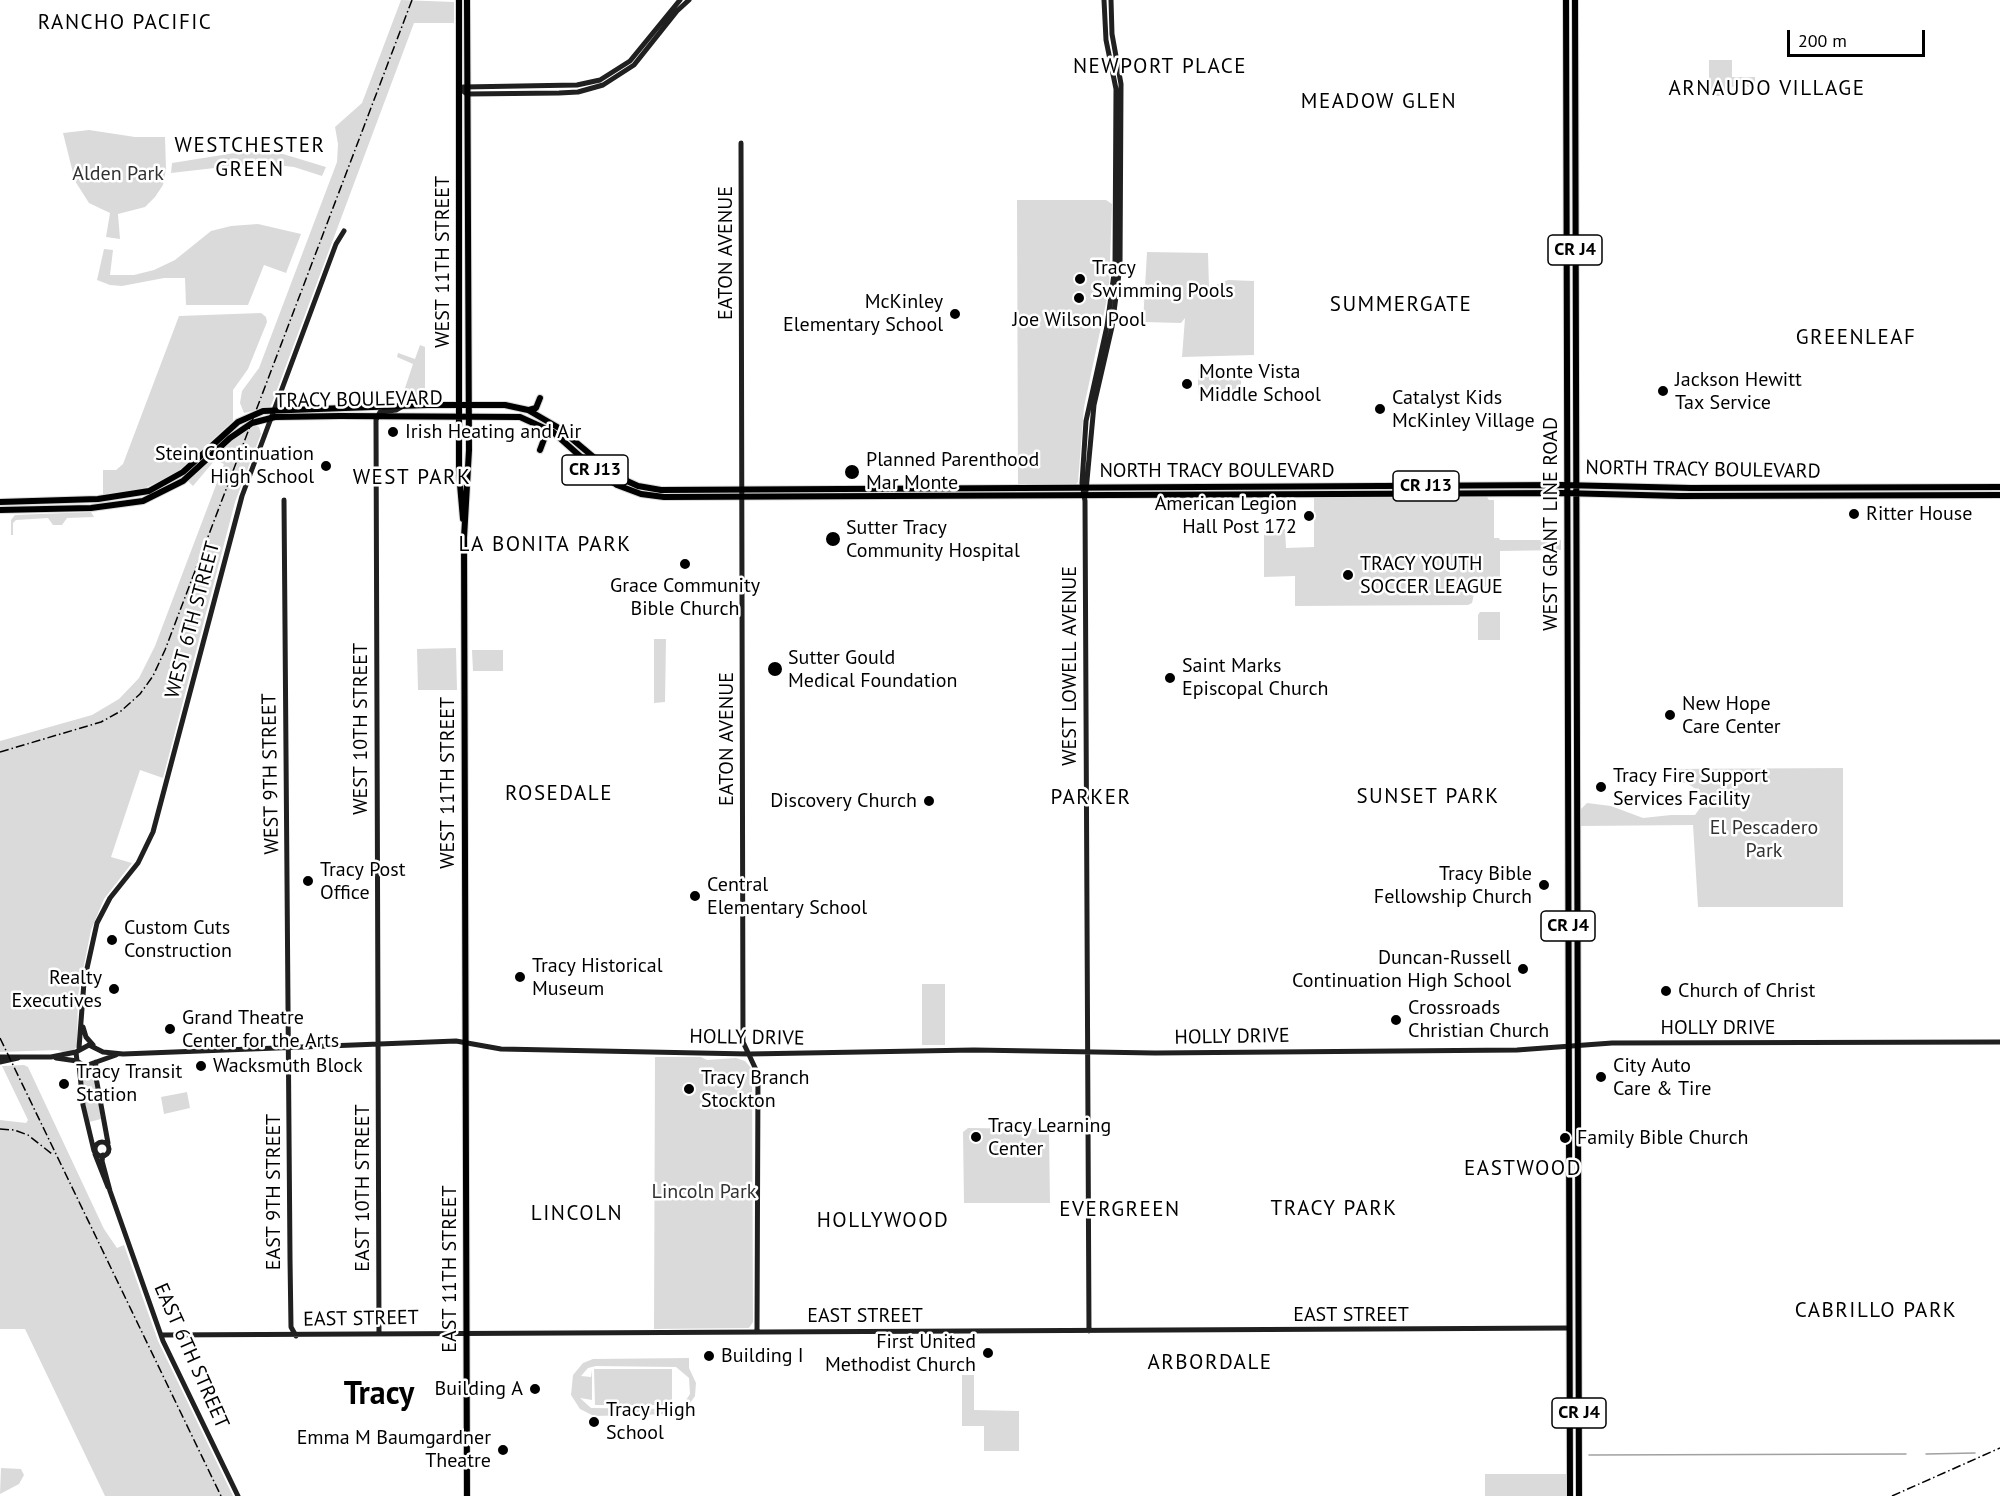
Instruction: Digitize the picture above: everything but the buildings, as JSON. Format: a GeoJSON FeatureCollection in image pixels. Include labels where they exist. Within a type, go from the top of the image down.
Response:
{"type":"FeatureCollection","features":[{"type":"Feature","properties":{"kind":"main road","name":"WEST 11TH STREET"},"geometry":{"type":"LineString","coordinates":[[459,0],[459,415],[460,499],[464,523]]}},
{"type":"Feature","properties":{"kind":"main road","name":"WEST 11TH STREET"},"geometry":{"type":"LineString","coordinates":[[465,1042],[464,523],[469,474],[467,0]]}},
{"type":"Feature","properties":{"kind":"main road","name":"WEST GRANT LINE ROAD"},"geometry":{"type":"LineString","coordinates":[[1566,0],[1569,1047]]}},
{"type":"Feature","properties":{"kind":"main road","name":"WEST GRANT LINE ROAD"},"geometry":{"type":"LineString","coordinates":[[1575,0],[1578,1046]]}},
{"type":"Feature","properties":{"kind":"main road"},"geometry":{"type":"LineString","coordinates":[[1567,341],[1575,357]]}},
{"type":"Feature","properties":{"kind":"main road"},"geometry":{"type":"LineString","coordinates":[[528,410],[536,408],[540,399]]}},
{"type":"Feature","properties":{"kind":"main road","name":"NORTH TRACY BOULEVARD"},"geometry":{"type":"LineString","coordinates":[[459,405],[505,405],[528,410],[559,428],[605,469],[633,484],[658,490],[741,493],[1568,485],[1691,488],[2000,487]]}},
{"type":"Feature","properties":{"kind":"main road","name":"TRACY BOULEVARD"},"geometry":{"type":"LineString","coordinates":[[0,502],[98,499],[149,491],[183,472],[241,419],[255,413],[274,410],[459,405]]}},
{"type":"Feature","properties":{"kind":"main road","name":"NORTH TRACY BOULEVARD"},"geometry":{"type":"LineString","coordinates":[[459,415],[520,417],[553,432],[605,478],[630,491],[664,497],[741,493]]}},
{"type":"Feature","properties":{"kind":"main road","name":"TRACY BOULEVARD"},"geometry":{"type":"LineString","coordinates":[[0,510],[97,508],[149,499],[183,481],[237,432],[255,421],[271,417],[459,415]]}},
{"type":"Feature","properties":{"kind":"main road"},"geometry":{"type":"LineString","coordinates":[[540,450],[546,434],[553,432]]}},
{"type":"Feature","properties":{"kind":"main road","name":"NORTH TRACY BOULEVARD"},"geometry":{"type":"LineString","coordinates":[[1085,491],[1576,493],[1680,496],[2000,495]]}},
{"type":"Feature","properties":{"kind":"main road","name":"EAST 11TH STREET"},"geometry":{"type":"LineString","coordinates":[[465,1042],[467,1496]]}},
{"type":"Feature","properties":{"kind":"main road","name":"CR J4"},"geometry":{"type":"LineString","coordinates":[[1578,1046],[1579,1496]]}},
{"type":"Feature","properties":{"kind":"main road","name":"CR J4"},"geometry":{"type":"LineString","coordinates":[[1569,1047],[1570,1496]]}},
{"type":"Feature","properties":{"kind":"street"},"geometry":{"type":"LineString","coordinates":[[459,88],[467,86],[577,86],[600,80],[630,61],[681,0]]}},
{"type":"Feature","properties":{"kind":"street"},"geometry":{"type":"LineString","coordinates":[[459,88],[467,94],[569,92],[603,85],[634,65],[689,0]]}},
{"type":"Feature","properties":{"kind":"street","name":"WEST LOWELL AVENUE"},"geometry":{"type":"LineString","coordinates":[[1089,1331],[1086,421],[1110,308],[1115,257],[1116,89],[1106,40],[1104,0]]}},
{"type":"Feature","properties":{"kind":"street","name":"WEST LOWELL AVENUE"},"geometry":{"type":"LineString","coordinates":[[1085,491],[1094,405],[1112,327],[1120,266],[1121,84],[1112,34],[1111,0]]}},
{"type":"Feature","properties":{"kind":"street","name":"EATON AVENUE"},"geometry":{"type":"LineString","coordinates":[[741,144],[743,1032],[744,1047],[758,1074],[757,1331]]}},
{"type":"Feature","properties":{"kind":"street","name":"WEST 6TH STREET"},"geometry":{"type":"LineString","coordinates":[[78,1062],[88,958],[102,912],[138,863],[153,832],[237,513],[336,244],[344,231]]}},
{"type":"Feature","properties":{"kind":"street"},"geometry":{"type":"LineString","coordinates":[[376,416],[403,406]]}},
{"type":"Feature","properties":{"kind":"street","name":"WEST 10TH STREET"},"geometry":{"type":"LineString","coordinates":[[376,416],[378,1043]]}},
{"type":"Feature","properties":{"kind":"street"},"geometry":{"type":"LineString","coordinates":[[255,421],[263,428],[264,437]]}},
{"type":"Feature","properties":{"kind":"street","name":"WEST 9TH STREET"},"geometry":{"type":"LineString","coordinates":[[284,500],[288,1047]]}},
{"type":"Feature","properties":{"kind":"street","name":"WEST 6TH STREET"},"geometry":{"type":"LineString","coordinates":[[82,1015],[86,1037],[96,1048]]}},
{"type":"Feature","properties":{"kind":"street","name":"HOLLY DRIVE"},"geometry":{"type":"LineString","coordinates":[[123,1054],[378,1043],[465,1042],[501,1049],[749,1054],[974,1050],[1087,1053],[1505,1050],[1612,1043],[2000,1042]]}},
{"type":"Feature","properties":{"kind":"street","name":"EAST 10TH STREET"},"geometry":{"type":"LineString","coordinates":[[378,1043],[379,1334]]}},
{"type":"Feature","properties":{"kind":"street","name":"EAST 9TH STREET"},"geometry":{"type":"LineString","coordinates":[[288,1047],[291,1327],[296,1336]]}},
{"type":"Feature","properties":{"kind":"street"},"geometry":{"type":"LineString","coordinates":[[96,1048],[98,1061],[95,1072],[108,1143],[109,1149],[103,1155],[95,1153],[100,1144],[108,1143]]}},
{"type":"Feature","properties":{"kind":"street"},"geometry":{"type":"LineString","coordinates":[[51,1057],[96,1048],[123,1054]]}},
{"type":"Feature","properties":{"kind":"street"},"geometry":{"type":"LineString","coordinates":[[0,1057],[51,1057],[87,1066],[123,1054]]}},
{"type":"Feature","properties":{"kind":"street"},"geometry":{"type":"LineString","coordinates":[[0,1062],[18,1058]]}},
{"type":"Feature","properties":{"kind":"street","name":"EAST 6TH STREET"},"geometry":{"type":"LineString","coordinates":[[78,1062],[84,1112],[95,1153],[161,1335],[238,1496]]}},
{"type":"Feature","properties":{"kind":"street","name":"EAST 6TH STREET"},"geometry":{"type":"LineString","coordinates":[[103,1155],[102,1161],[110,1191]]}},
{"type":"Feature","properties":{"kind":"street","name":"EAST STREET"},"geometry":{"type":"LineString","coordinates":[[161,1335],[1569,1328]]}},
{"type":"Feature","properties":{"kind":"green space"},"geometry":{"type":"Polygon","coordinates":[[[401,0],[454,2],[454,23],[414,23],[272,403],[270,407],[244,413],[240,403],[242,391],[259,368],[337,162],[338,144],[335,127],[362,103],[401,0]]]}},
{"type":"Feature","properties":{"kind":"green space"},"geometry":{"type":"Polygon","coordinates":[[[1709,60],[1732,60],[1732,77],[1755,77],[1755,87],[1732,87],[1732,96],[1709,96],[1709,60]]]}},
{"type":"Feature","properties":{"kind":"green space","name":"Alden Park"},"geometry":{"type":"Polygon","coordinates":[[[89,130],[135,137],[165,137],[166,169],[163,185],[145,207],[118,214],[120,239],[106,237],[110,213],[89,203],[75,181],[63,133],[89,130]]]}},
{"type":"Feature","properties":{"kind":"green space","name":"Alden Park"},"geometry":{"type":"Polygon","coordinates":[[[241,152],[283,154],[326,167],[322,176],[294,167],[258,163],[171,173],[172,163],[241,152]]]}},
{"type":"Feature","properties":{"kind":"green space"},"geometry":{"type":"Polygon","coordinates":[[[1017,200],[1106,200],[1112,204],[1109,289],[1084,407],[1078,482],[1075,485],[1018,486],[1017,200]]]}},
{"type":"Feature","properties":{"kind":"green space"},"geometry":{"type":"Polygon","coordinates":[[[258,224],[301,234],[286,273],[264,265],[248,305],[186,305],[185,278],[164,278],[122,286],[110,285],[97,280],[104,249],[113,250],[110,275],[134,275],[154,270],[175,260],[211,231],[231,226],[258,224]]]}},
{"type":"Feature","properties":{"kind":"green space"},"geometry":{"type":"Polygon","coordinates":[[[1147,252],[1208,253],[1209,288],[1228,280],[1254,281],[1254,355],[1182,357],[1185,318],[1181,323],[1143,322],[1147,252]]]}},
{"type":"Feature","properties":{"kind":"green space"},"geometry":{"type":"Polygon","coordinates":[[[261,313],[266,317],[267,322],[248,369],[233,390],[233,421],[175,474],[138,491],[103,495],[103,470],[116,470],[123,464],[179,316],[261,313]]]}},
{"type":"Feature","properties":{"kind":"green space"},"geometry":{"type":"Polygon","coordinates":[[[420,345],[425,347],[425,403],[400,403],[413,364],[397,357],[398,353],[415,359],[420,345]]]}},
{"type":"Feature","properties":{"kind":"green space"},"geometry":{"type":"Polygon","coordinates":[[[1241,368],[1241,394],[1198,394],[1198,369],[1241,368]]]}},
{"type":"Feature","properties":{"kind":"green space"},"geometry":{"type":"Polygon","coordinates":[[[254,425],[259,427],[261,434],[235,502],[163,778],[140,770],[111,857],[132,863],[104,899],[91,930],[78,995],[77,1046],[73,1051],[63,1052],[58,1050],[0,1052],[0,741],[92,715],[119,699],[139,678],[155,646],[224,464],[215,460],[193,486],[188,481],[232,440],[254,425]]]}},
{"type":"Feature","properties":{"kind":"green space"},"geometry":{"type":"Polygon","coordinates":[[[1314,497],[1487,497],[1489,500],[1494,500],[1494,538],[1500,540],[1561,540],[1561,550],[1500,551],[1500,578],[1474,594],[1472,603],[1468,605],[1295,606],[1295,576],[1264,577],[1264,529],[1285,529],[1286,548],[1314,547],[1314,497]]]}},
{"type":"Feature","properties":{"kind":"green space"},"geometry":{"type":"Polygon","coordinates":[[[91,512],[94,517],[67,518],[62,525],[53,525],[48,518],[16,520],[13,523],[13,535],[11,535],[11,520],[15,515],[91,512]]]}},
{"type":"Feature","properties":{"kind":"green space"},"geometry":{"type":"Polygon","coordinates":[[[1480,612],[1500,612],[1500,640],[1478,640],[1480,612]]]}},
{"type":"Feature","properties":{"kind":"green space"},"geometry":{"type":"Polygon","coordinates":[[[654,639],[666,639],[665,702],[654,703],[654,639]]]}},
{"type":"Feature","properties":{"kind":"green space"},"geometry":{"type":"Polygon","coordinates":[[[456,648],[457,690],[418,690],[417,649],[456,648]]]}},
{"type":"Feature","properties":{"kind":"green space"},"geometry":{"type":"Polygon","coordinates":[[[472,650],[503,650],[503,671],[473,671],[472,650]]]}},
{"type":"Feature","properties":{"kind":"green space","name":"El Pescadero Park"},"geometry":{"type":"Polygon","coordinates":[[[1843,768],[1843,907],[1698,907],[1693,825],[1581,826],[1581,809],[1587,803],[1611,806],[1643,818],[1695,815],[1703,804],[1701,793],[1687,783],[1679,782],[1674,785],[1668,769],[1843,768]]]}},
{"type":"Feature","properties":{"kind":"green space"},"geometry":{"type":"Polygon","coordinates":[[[922,984],[945,984],[945,1045],[922,1045],[922,984]]]}},
{"type":"Feature","properties":{"kind":"green space","name":"Lincoln Park"},"geometry":{"type":"Polygon","coordinates":[[[655,1057],[701,1057],[707,1060],[736,1058],[745,1061],[752,1069],[753,1322],[749,1328],[654,1329],[655,1057]]]}},
{"type":"Feature","properties":{"kind":"green space"},"geometry":{"type":"Polygon","coordinates":[[[24,1065],[28,1067],[104,1229],[117,1248],[124,1245],[158,1341],[233,1496],[105,1496],[25,1329],[0,1329],[0,1120],[26,1123],[28,1120],[2,1066],[24,1065]]]}},
{"type":"Feature","properties":{"kind":"green space"},"geometry":{"type":"Polygon","coordinates":[[[93,1067],[101,1119],[89,1122],[83,1095],[83,1069],[93,1067]]]}},
{"type":"Feature","properties":{"kind":"green space"},"geometry":{"type":"Polygon","coordinates":[[[187,1092],[190,1108],[164,1114],[161,1097],[187,1092]]]}},
{"type":"Feature","properties":{"kind":"green space"},"geometry":{"type":"Polygon","coordinates":[[[968,1128],[1049,1129],[1050,1203],[964,1203],[963,1132],[968,1128]]]}},
{"type":"Feature","properties":{"kind":"green space"},"geometry":{"type":"Polygon","coordinates":[[[689,1358],[689,1368],[696,1383],[695,1396],[686,1409],[676,1414],[594,1416],[580,1409],[571,1395],[573,1375],[583,1363],[593,1359],[689,1358]],[[596,1366],[588,1368],[581,1376],[591,1377],[592,1370],[592,1400],[580,1398],[591,1408],[673,1409],[683,1405],[690,1394],[689,1378],[676,1367],[596,1366]]]}},
{"type":"Feature","properties":{"kind":"green space"},"geometry":{"type":"Polygon","coordinates":[[[594,1369],[672,1369],[672,1405],[595,1405],[594,1369]]]}},
{"type":"Feature","properties":{"kind":"green space"},"geometry":{"type":"Polygon","coordinates":[[[962,1375],[974,1375],[974,1410],[1019,1411],[1019,1451],[984,1451],[984,1426],[962,1426],[962,1375]]]}},
{"type":"Feature","properties":{"kind":"green space"},"geometry":{"type":"Polygon","coordinates":[[[1,1468],[21,1469],[24,1475],[19,1484],[0,1494],[1,1468]]]}},
{"type":"Feature","properties":{"kind":"green space"},"geometry":{"type":"Polygon","coordinates":[[[1485,1474],[1567,1474],[1567,1496],[1485,1496],[1485,1474]]]}},
{"type":"Feature","properties":{"kind":"waterway"},"geometry":{"type":"LineString","coordinates":[[1926,1454],[1975,1453]]}},
{"type":"Feature","properties":{"kind":"waterway"},"geometry":{"type":"LineString","coordinates":[[1589,1455],[1906,1454]]}},
{"type":"Feature","properties":{"kind":"railway"},"geometry":{"type":"LineString","coordinates":[[0,752],[101,722],[121,711],[140,694],[153,676],[165,650],[412,0]]}},
{"type":"Feature","properties":{"kind":"railway"},"geometry":{"type":"LineString","coordinates":[[0,1038],[221,1496]]}},
{"type":"Feature","properties":{"kind":"railway"},"geometry":{"type":"LineString","coordinates":[[0,1129],[14,1130],[28,1135],[52,1154]]}},
{"type":"Feature","properties":{"kind":"railway"},"geometry":{"type":"LineString","coordinates":[[1892,1496],[2000,1448]]}},
{"type":"Feature","properties":{"kind":"place","name":"Tracy Swimming Pools"},"geometry":{"type":"Point","coordinates":[1080,279]}},
{"type":"Feature","properties":{"kind":"place","name":"Joe Wilson Pool"},"geometry":{"type":"Point","coordinates":[1079,298]}},
{"type":"Feature","properties":{"kind":"place","name":"McKinley Elementary School"},"geometry":{"type":"Point","coordinates":[955,314]}},
{"type":"Feature","properties":{"kind":"place","name":"Monte Vista Middle School"},"geometry":{"type":"Point","coordinates":[1187,384]}},
{"type":"Feature","properties":{"kind":"place","name":"Jackson Hewitt Tax Service"},"geometry":{"type":"Point","coordinates":[1663,391]}},
{"type":"Feature","properties":{"kind":"place","name":"Catalyst Kids McKinley Village"},"geometry":{"type":"Point","coordinates":[1380,409]}},
{"type":"Feature","properties":{"kind":"place","name":"Irish Heating and Air"},"geometry":{"type":"Point","coordinates":[393,432]}},
{"type":"Feature","properties":{"kind":"place","name":"Stein Continuation High School"},"geometry":{"type":"Point","coordinates":[326,466]}},
{"type":"Feature","properties":{"kind":"place","name":"Planned Parenthood Mar Monte"},"geometry":{"type":"Point","coordinates":[852,472]}},
{"type":"Feature","properties":{"kind":"place","name":"Ritter House"},"geometry":{"type":"Point","coordinates":[1854,514]}},
{"type":"Feature","properties":{"kind":"place","name":"American Legion Hall Post 172"},"geometry":{"type":"Point","coordinates":[1309,516]}},
{"type":"Feature","properties":{"kind":"place","name":"Sutter Tracy Community Hospital"},"geometry":{"type":"Point","coordinates":[833,539]}},
{"type":"Feature","properties":{"kind":"place","name":"Grace Community Bible Church"},"geometry":{"type":"Point","coordinates":[685,564]}},
{"type":"Feature","properties":{"kind":"place","name":"TRACY YOUTH SOCCER LEAGUE"},"geometry":{"type":"Point","coordinates":[1348,575]}},
{"type":"Feature","properties":{"kind":"place","name":"Sutter Gould Medical Foundation"},"geometry":{"type":"Point","coordinates":[775,669]}},
{"type":"Feature","properties":{"kind":"place","name":"Saint Marks Episcopal Church"},"geometry":{"type":"Point","coordinates":[1170,678]}},
{"type":"Feature","properties":{"kind":"place","name":"New Hope Care Center"},"geometry":{"type":"Point","coordinates":[1670,715]}},
{"type":"Feature","properties":{"kind":"place","name":"Tracy Fire Support Services Facility"},"geometry":{"type":"Point","coordinates":[1601,787]}},
{"type":"Feature","properties":{"kind":"place","name":"Discovery Church"},"geometry":{"type":"Point","coordinates":[929,801]}},
{"type":"Feature","properties":{"kind":"place","name":"Tracy Post Office"},"geometry":{"type":"Point","coordinates":[308,881]}},
{"type":"Feature","properties":{"kind":"place","name":"Tracy Bible Fellowship Church"},"geometry":{"type":"Point","coordinates":[1544,885]}},
{"type":"Feature","properties":{"kind":"place","name":"Central Elementary School"},"geometry":{"type":"Point","coordinates":[695,896]}},
{"type":"Feature","properties":{"kind":"place","name":"Custom Cuts Construction"},"geometry":{"type":"Point","coordinates":[112,940]}},
{"type":"Feature","properties":{"kind":"place","name":"Duncan-Russell Continuation High School"},"geometry":{"type":"Point","coordinates":[1523,969]}},
{"type":"Feature","properties":{"kind":"place","name":"Tracy Historical Museum"},"geometry":{"type":"Point","coordinates":[520,977]}},
{"type":"Feature","properties":{"kind":"place","name":"Realty Executives"},"geometry":{"type":"Point","coordinates":[114,989]}},
{"type":"Feature","properties":{"kind":"place","name":"Church of Christ"},"geometry":{"type":"Point","coordinates":[1666,991]}},
{"type":"Feature","properties":{"kind":"place","name":"Crossroads Christian Church"},"geometry":{"type":"Point","coordinates":[1396,1020]}},
{"type":"Feature","properties":{"kind":"place","name":"Grand Theatre Center for the Arts"},"geometry":{"type":"Point","coordinates":[170,1029]}},
{"type":"Feature","properties":{"kind":"place","name":"Wacksmuth Block"},"geometry":{"type":"Point","coordinates":[201,1066]}},
{"type":"Feature","properties":{"kind":"place","name":"City Auto Care & Tire"},"geometry":{"type":"Point","coordinates":[1601,1077]}},
{"type":"Feature","properties":{"kind":"place","name":"Tracy Transit Station"},"geometry":{"type":"Point","coordinates":[64,1084]}},
{"type":"Feature","properties":{"kind":"place","name":"Tracy Branch Stockton"},"geometry":{"type":"Point","coordinates":[689,1089]}},
{"type":"Feature","properties":{"kind":"place","name":"Tracy Learning Center"},"geometry":{"type":"Point","coordinates":[976,1137]}},
{"type":"Feature","properties":{"kind":"place","name":"Family Bible Church"},"geometry":{"type":"Point","coordinates":[1565,1138]}},
{"type":"Feature","properties":{"kind":"place","name":"First United Methodist Church"},"geometry":{"type":"Point","coordinates":[988,1353]}},
{"type":"Feature","properties":{"kind":"place","name":"Building I"},"geometry":{"type":"Point","coordinates":[709,1356]}},
{"type":"Feature","properties":{"kind":"place","name":"Building A"},"geometry":{"type":"Point","coordinates":[535,1389]}},
{"type":"Feature","properties":{"kind":"place","name":"Tracy High School"},"geometry":{"type":"Point","coordinates":[594,1422]}},
{"type":"Feature","properties":{"kind":"place","name":"Emma M Baumgardner Theatre"},"geometry":{"type":"Point","coordinates":[503,1450]}},
{"type":"Feature","properties":{"kind":"district","name":"RANCHO PACIFIC"},"geometry":{"type":"Point","coordinates":[125,23]}},
{"type":"Feature","properties":{"kind":"district","name":"NEWPORT PLACE"},"geometry":{"type":"Point","coordinates":[1160,67]}},
{"type":"Feature","properties":{"kind":"district","name":"ARNAUDO VILLAGE"},"geometry":{"type":"Point","coordinates":[1767,89]}},
{"type":"Feature","properties":{"kind":"district","name":"MEADOW GLEN"},"geometry":{"type":"Point","coordinates":[1379,102]}},
{"type":"Feature","properties":{"kind":"district","name":"WESTCHESTER GREEN"},"geometry":{"type":"Point","coordinates":[250,158]}},
{"type":"Feature","properties":{"kind":"district","name":"SUMMERGATE"},"geometry":{"type":"Point","coordinates":[1401,305]}},
{"type":"Feature","properties":{"kind":"district","name":"GREENLEAF"},"geometry":{"type":"Point","coordinates":[1856,338]}},
{"type":"Feature","properties":{"kind":"district","name":"WEST PARK"},"geometry":{"type":"Point","coordinates":[412,478]}},
{"type":"Feature","properties":{"kind":"district","name":"LA BONITA PARK"},"geometry":{"type":"Point","coordinates":[545,545]}},
{"type":"Feature","properties":{"kind":"district","name":"ROSEDALE"},"geometry":{"type":"Point","coordinates":[559,794]}},
{"type":"Feature","properties":{"kind":"district","name":"SUNSET PARK"},"geometry":{"type":"Point","coordinates":[1428,797]}},
{"type":"Feature","properties":{"kind":"district","name":"PARKER"},"geometry":{"type":"Point","coordinates":[1091,798]}},
{"type":"Feature","properties":{"kind":"district","name":"EASTWOOD"},"geometry":{"type":"Point","coordinates":[1523,1169]}},
{"type":"Feature","properties":{"kind":"district","name":"TRACY PARK"},"geometry":{"type":"Point","coordinates":[1334,1209]}},
{"type":"Feature","properties":{"kind":"district","name":"EVERGREEN"},"geometry":{"type":"Point","coordinates":[1120,1210]}},
{"type":"Feature","properties":{"kind":"district","name":"LINCOLN"},"geometry":{"type":"Point","coordinates":[577,1214]}},
{"type":"Feature","properties":{"kind":"district","name":"HOLLYWOOD"},"geometry":{"type":"Point","coordinates":[883,1221]}},
{"type":"Feature","properties":{"kind":"district","name":"CABRILLO PARK"},"geometry":{"type":"Point","coordinates":[1876,1311]}},
{"type":"Feature","properties":{"kind":"district","name":"ARBORDALE"},"geometry":{"type":"Point","coordinates":[1210,1363]}},
{"type":"Feature","properties":{"kind":"district","name":"Tracy"},"geometry":{"type":"Point","coordinates":[379,1395]}}]}
